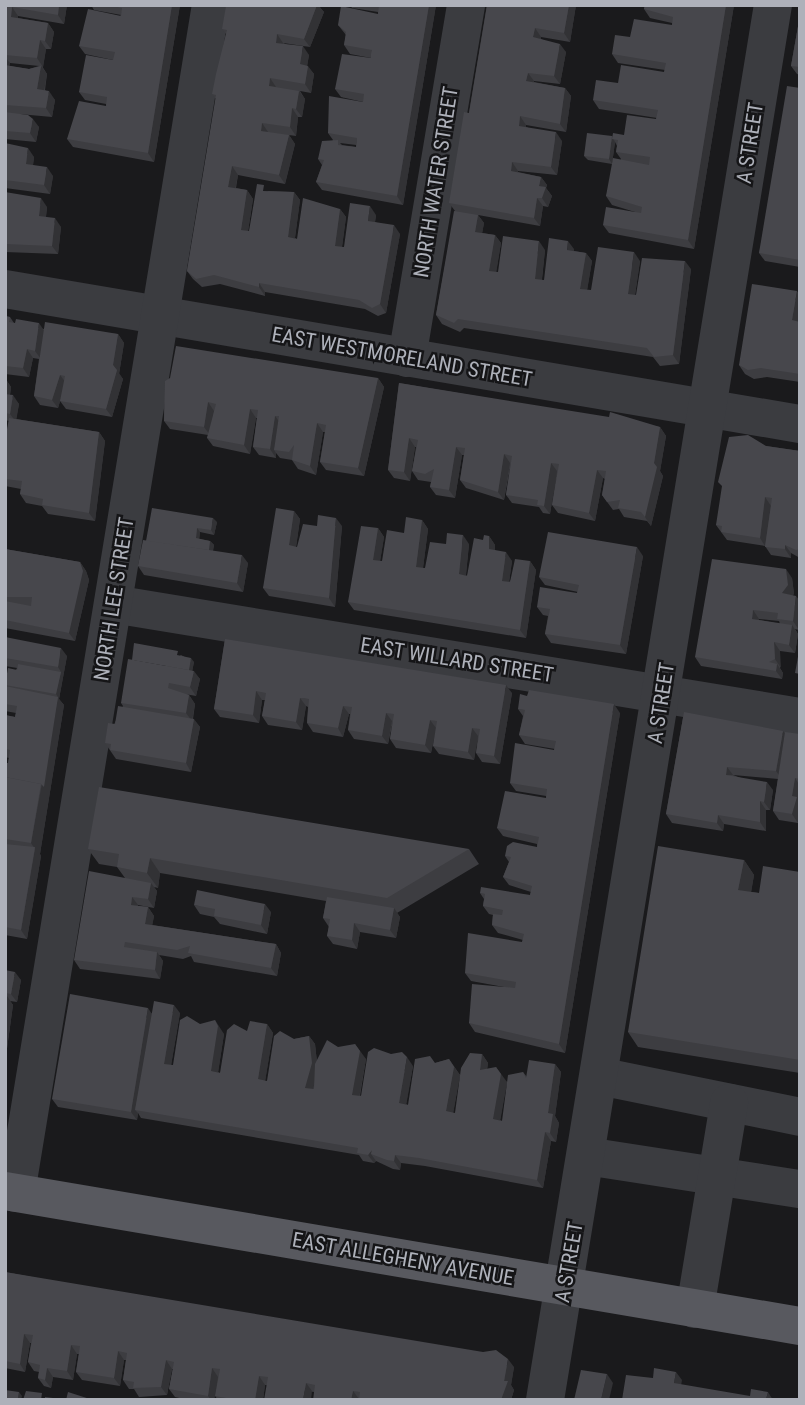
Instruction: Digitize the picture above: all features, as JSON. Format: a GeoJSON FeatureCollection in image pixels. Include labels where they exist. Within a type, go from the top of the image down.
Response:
{"type":"FeatureCollection","features":[{"type":"Feature","properties":{"kind":"main road","name":"EAST ALLEGHENY AVENUE"},"geometry":{"type":"LineString","coordinates":[[11,1192],[800,1326]]}},
{"type":"Feature","properties":{"kind":"street","name":"NORTH LEE STREET"},"geometry":{"type":"LineString","coordinates":[[11,1192],[113,604],[158,315],[211,5]]}},
{"type":"Feature","properties":{"kind":"street","name":"NORTH WATER STREET"},"geometry":{"type":"LineString","coordinates":[[407,358],[466,5]]}},
{"type":"Feature","properties":{"kind":"street","name":"A STREET"},"geometry":{"type":"LineString","coordinates":[[545,1400],[773,5]]}},
{"type":"Feature","properties":{"kind":"street","name":"EAST WESTMORELAND STREET"},"geometry":{"type":"LineString","coordinates":[[5,289],[800,425]]}},
{"type":"Feature","properties":{"kind":"street","name":"EAST WILLARD STREET"},"geometry":{"type":"LineString","coordinates":[[113,604],[800,717]]}},
{"type":"Feature","properties":{"kind":"street"},"geometry":{"type":"LineString","coordinates":[[600,1076],[800,1117]]}},
{"type":"Feature","properties":{"kind":"street"},"geometry":{"type":"LineString","coordinates":[[695,1309],[729,1103]]}},
{"type":"Feature","properties":{"kind":"street"},"geometry":{"type":"LineString","coordinates":[[586,1156],[800,1189]]}},
{"type":"Feature","properties":{"kind":"building"},"geometry":{"type":"Polygon","coordinates":[[[5,5],[59,5],[58,15],[12,7],[11,17],[48,23],[45,41],[40,40],[37,58],[5,55],[5,5]]]}},
{"type":"Feature","properties":{"kind":"building"},"geometry":{"type":"Polygon","coordinates":[[[108,5],[172,5],[148,153],[67,139],[79,101],[106,106],[107,97],[79,92],[86,55],[113,60],[115,52],[79,46],[88,9],[121,16],[122,8],[108,5]]]}},
{"type":"Feature","properties":{"kind":"building"},"geometry":{"type":"Polygon","coordinates":[[[317,5],[304,39],[277,34],[276,43],[303,46],[300,64],[308,66],[305,84],[270,78],[269,86],[299,91],[296,109],[292,108],[290,127],[262,123],[261,131],[289,135],[279,175],[232,166],[228,187],[247,190],[241,230],[249,231],[257,184],[264,185],[263,191],[294,192],[288,237],[297,239],[303,198],[340,209],[335,246],[344,247],[350,203],[370,206],[368,221],[394,225],[380,304],[372,308],[359,300],[259,283],[259,287],[214,275],[196,279],[187,271],[216,95],[212,94],[227,30],[222,29],[226,6],[317,5]]]}},
{"type":"Feature","properties":{"kind":"building"},"geometry":{"type":"Polygon","coordinates":[[[379,5],[429,5],[397,196],[316,182],[324,160],[318,159],[322,141],[338,140],[338,145],[356,147],[357,138],[328,133],[329,96],[363,102],[364,94],[335,89],[342,54],[371,58],[372,50],[344,45],[346,32],[338,25],[341,6],[378,14],[379,5]]]}},
{"type":"Feature","properties":{"kind":"building"},"geometry":{"type":"Polygon","coordinates":[[[487,5],[569,5],[564,33],[535,28],[533,37],[560,44],[554,76],[528,73],[526,81],[565,88],[560,124],[520,116],[519,126],[556,132],[551,167],[512,162],[511,171],[541,177],[539,186],[546,187],[542,198],[537,198],[534,218],[449,203],[464,112],[469,113],[487,5]]]}},
{"type":"Feature","properties":{"kind":"building"},"geometry":{"type":"Polygon","coordinates":[[[645,5],[726,5],[688,240],[603,225],[606,207],[641,213],[642,207],[606,196],[613,158],[649,165],[650,157],[616,152],[618,140],[612,139],[613,133],[624,135],[627,115],[656,119],[658,110],[593,100],[596,80],[618,83],[621,65],[664,72],[666,63],[612,54],[615,35],[630,37],[634,19],[672,25],[673,17],[644,9],[645,5]]]}},
{"type":"Feature","properties":{"kind":"building"},"geometry":{"type":"Polygon","coordinates":[[[800,15],[800,67],[791,66],[800,15]]]}},
{"type":"Feature","properties":{"kind":"building"},"geometry":{"type":"Polygon","coordinates":[[[5,65],[29,69],[41,66],[37,89],[49,91],[46,108],[5,105],[5,65]]]}},
{"type":"Feature","properties":{"kind":"building"},"geometry":{"type":"Polygon","coordinates":[[[787,86],[800,88],[800,260],[759,253],[787,86]]]}},
{"type":"Feature","properties":{"kind":"building"},"geometry":{"type":"Polygon","coordinates":[[[5,112],[28,115],[33,119],[30,133],[5,131],[5,112]]]}},
{"type":"Feature","properties":{"kind":"building"},"geometry":{"type":"Polygon","coordinates":[[[587,133],[612,136],[609,159],[584,156],[587,133]]]}},
{"type":"Feature","properties":{"kind":"building"},"geometry":{"type":"Polygon","coordinates":[[[5,143],[28,148],[26,164],[47,167],[44,185],[5,180],[5,143]]]}},
{"type":"Feature","properties":{"kind":"building"},"geometry":{"type":"Polygon","coordinates":[[[5,192],[41,198],[39,216],[55,218],[52,246],[5,244],[5,192]]]}},
{"type":"Feature","properties":{"kind":"building"},"geometry":{"type":"Polygon","coordinates":[[[454,211],[478,215],[475,232],[495,235],[489,271],[498,272],[503,236],[539,241],[535,279],[544,280],[549,238],[568,241],[567,250],[586,253],[580,289],[591,290],[598,247],[634,252],[628,294],[636,295],[642,258],[685,261],[673,355],[654,357],[647,348],[458,319],[454,323],[436,315],[454,211]]]}},
{"type":"Feature","properties":{"kind":"building"},"geometry":{"type":"Polygon","coordinates":[[[752,284],[797,291],[792,320],[800,322],[800,374],[761,368],[748,370],[739,365],[752,284]]]}},
{"type":"Feature","properties":{"kind":"building"},"geometry":{"type":"Polygon","coordinates":[[[5,316],[10,317],[9,322],[15,323],[16,319],[39,323],[35,351],[27,349],[23,368],[5,366],[5,316]]]}},
{"type":"Feature","properties":{"kind":"building"},"geometry":{"type":"Polygon","coordinates":[[[45,322],[118,334],[113,365],[117,370],[106,409],[60,401],[65,376],[60,375],[52,400],[34,396],[45,322]]]}},
{"type":"Feature","properties":{"kind":"building"},"geometry":{"type":"Polygon","coordinates":[[[176,346],[378,378],[358,468],[320,462],[326,425],[317,423],[310,466],[292,460],[294,445],[289,452],[274,450],[279,416],[275,416],[270,449],[253,447],[258,410],[250,409],[244,445],[207,438],[216,404],[208,402],[204,427],[164,421],[165,381],[170,378],[176,346]]]}},
{"type":"Feature","properties":{"kind":"building"},"geometry":{"type":"Polygon","coordinates":[[[399,383],[609,417],[610,412],[660,427],[654,463],[657,467],[645,517],[641,512],[618,508],[620,500],[607,502],[602,495],[606,471],[597,470],[589,513],[552,505],[559,464],[551,463],[544,506],[537,505],[538,500],[506,495],[512,456],[504,454],[498,492],[460,480],[465,448],[456,447],[449,490],[430,487],[434,469],[425,474],[412,471],[418,440],[409,438],[404,472],[388,470],[399,383]]]}},
{"type":"Feature","properties":{"kind":"building"},"geometry":{"type":"Polygon","coordinates":[[[5,394],[13,395],[10,414],[5,413],[5,394]]]}},
{"type":"Feature","properties":{"kind":"building"},"geometry":{"type":"Polygon","coordinates":[[[9,418],[99,432],[89,513],[42,505],[43,499],[20,494],[22,481],[5,479],[5,441],[9,418]]]}},
{"type":"Feature","properties":{"kind":"building"},"geometry":{"type":"Polygon","coordinates":[[[748,435],[766,446],[800,451],[800,549],[785,545],[785,549],[765,547],[772,498],[765,497],[760,538],[721,532],[722,526],[716,525],[722,486],[718,482],[729,437],[748,435]]]}},
{"type":"Feature","properties":{"kind":"building"},"geometry":{"type":"Polygon","coordinates":[[[152,508],[213,518],[211,530],[197,528],[196,538],[210,541],[209,550],[146,541],[152,508]]]}},
{"type":"Feature","properties":{"kind":"building"},"geometry":{"type":"Polygon","coordinates":[[[276,508],[294,511],[289,545],[297,547],[303,524],[317,526],[318,515],[336,518],[329,598],[263,588],[276,508]]]}},
{"type":"Feature","properties":{"kind":"building"},"geometry":{"type":"Polygon","coordinates":[[[406,517],[422,520],[416,567],[425,568],[430,542],[446,544],[447,533],[463,535],[459,574],[467,576],[474,538],[483,540],[484,535],[489,536],[489,549],[506,552],[502,581],[510,582],[515,559],[530,561],[520,630],[348,602],[361,526],[378,528],[373,560],[382,561],[387,530],[404,533],[406,517]]]}},
{"type":"Feature","properties":{"kind":"building"},"geometry":{"type":"Polygon","coordinates":[[[548,532],[637,547],[620,645],[545,634],[550,609],[537,607],[540,587],[577,593],[579,585],[539,577],[548,532]]]}},
{"type":"Feature","properties":{"kind":"building"},"geometry":{"type":"Polygon","coordinates":[[[143,540],[242,555],[237,583],[138,566],[143,540]]]}},
{"type":"Feature","properties":{"kind":"building"},"geometry":{"type":"Polygon","coordinates":[[[5,549],[80,562],[83,571],[69,633],[5,620],[5,601],[31,606],[32,597],[5,597],[5,549]]]}},
{"type":"Feature","properties":{"kind":"building"},"geometry":{"type":"Polygon","coordinates":[[[712,559],[786,569],[788,585],[782,593],[796,596],[793,621],[777,619],[778,613],[753,610],[752,619],[792,625],[789,645],[774,642],[775,659],[769,662],[777,664],[776,671],[695,657],[712,559]]]}},
{"type":"Feature","properties":{"kind":"building"},"geometry":{"type":"Polygon","coordinates":[[[5,637],[61,648],[58,667],[5,658],[5,637]]]}},
{"type":"Feature","properties":{"kind":"building"},"geometry":{"type":"Polygon","coordinates":[[[225,639],[506,685],[494,756],[476,753],[480,729],[472,728],[468,752],[433,746],[437,721],[430,720],[425,745],[390,739],[394,714],[386,713],[382,736],[348,730],[352,707],[343,706],[338,728],[307,723],[309,699],[304,698],[300,698],[296,722],[262,716],[266,693],[256,691],[253,715],[214,709],[225,639]]]}},
{"type":"Feature","properties":{"kind":"building"},"geometry":{"type":"Polygon","coordinates":[[[134,643],[178,651],[177,655],[191,658],[189,670],[132,660],[134,643]]]}},
{"type":"Feature","properties":{"kind":"building"},"geometry":{"type":"Polygon","coordinates":[[[800,646],[800,674],[795,673],[800,646]]]}},
{"type":"Feature","properties":{"kind":"building"},"geometry":{"type":"Polygon","coordinates":[[[128,659],[194,671],[190,687],[169,683],[168,688],[189,695],[186,713],[121,703],[128,659]]]}},
{"type":"Feature","properties":{"kind":"building"},"geometry":{"type":"Polygon","coordinates":[[[18,664],[61,672],[56,694],[5,685],[8,668],[17,670],[18,664]]]}},
{"type":"Feature","properties":{"kind":"building"},"geometry":{"type":"Polygon","coordinates":[[[5,686],[58,697],[44,787],[41,784],[5,777],[5,763],[8,763],[10,750],[5,749],[5,715],[15,717],[17,706],[5,704],[5,686]]]}},
{"type":"Feature","properties":{"kind":"building"},"geometry":{"type":"Polygon","coordinates":[[[529,690],[614,704],[559,1044],[469,1023],[472,984],[515,988],[516,982],[465,973],[468,933],[522,942],[524,934],[492,925],[493,914],[502,915],[503,910],[483,906],[485,894],[480,893],[481,887],[530,895],[532,886],[503,877],[511,857],[505,856],[507,846],[513,842],[537,847],[539,837],[497,828],[505,791],[546,798],[547,789],[510,783],[515,743],[554,750],[556,741],[519,735],[525,710],[518,709],[520,694],[527,696],[529,690]]]}},
{"type":"Feature","properties":{"kind":"building"},"geometry":{"type":"Polygon","coordinates":[[[118,706],[194,719],[186,763],[110,750],[111,744],[105,743],[108,723],[115,724],[118,706]]]}},
{"type":"Feature","properties":{"kind":"building"},"geometry":{"type":"Polygon","coordinates":[[[684,712],[783,731],[776,771],[727,767],[726,775],[767,782],[764,802],[760,801],[760,822],[718,815],[717,823],[666,814],[684,712]]]}},
{"type":"Feature","properties":{"kind":"building"},"geometry":{"type":"Polygon","coordinates":[[[785,732],[800,734],[800,779],[795,778],[792,796],[797,797],[792,814],[773,811],[785,732]]]}},
{"type":"Feature","properties":{"kind":"building"},"geometry":{"type":"Polygon","coordinates":[[[5,777],[41,784],[31,843],[5,839],[5,777]]]}},
{"type":"Feature","properties":{"kind":"building"},"geometry":{"type":"Polygon","coordinates":[[[99,787],[469,849],[387,898],[150,858],[147,873],[117,867],[119,854],[88,849],[99,787]]]}},
{"type":"Feature","properties":{"kind":"building"},"geometry":{"type":"Polygon","coordinates":[[[5,844],[35,847],[21,930],[5,927],[5,844]]]}},
{"type":"Feature","properties":{"kind":"building"},"geometry":{"type":"Polygon","coordinates":[[[658,846],[744,860],[738,890],[759,893],[763,866],[800,872],[800,1060],[628,1032],[658,846]]]}},
{"type":"Feature","properties":{"kind":"building"},"geometry":{"type":"Polygon","coordinates":[[[89,871],[151,883],[148,899],[132,897],[131,905],[148,907],[145,924],[276,944],[271,968],[188,953],[190,946],[177,950],[125,942],[124,947],[157,952],[155,970],[74,960],[89,871]]]}},
{"type":"Feature","properties":{"kind":"building"},"geometry":{"type":"Polygon","coordinates":[[[197,890],[265,904],[261,925],[214,916],[215,909],[194,905],[197,890]]]}},
{"type":"Feature","properties":{"kind":"building"},"geometry":{"type":"Polygon","coordinates":[[[327,897],[394,908],[390,930],[354,923],[352,940],[327,936],[330,919],[323,918],[327,897]]]}},
{"type":"Feature","properties":{"kind":"building"},"geometry":{"type":"Polygon","coordinates":[[[5,970],[15,972],[11,994],[5,993],[5,970]]]}},
{"type":"Feature","properties":{"kind":"building"},"geometry":{"type":"Polygon","coordinates":[[[70,994],[148,1008],[131,1112],[52,1099],[70,994]]]}},
{"type":"Feature","properties":{"kind":"building"},"geometry":{"type":"Polygon","coordinates":[[[154,1001],[174,1005],[164,1064],[173,1065],[180,1020],[187,1016],[200,1024],[215,1020],[218,1026],[211,1071],[220,1073],[227,1030],[234,1024],[247,1031],[250,1021],[267,1024],[258,1079],[267,1081],[274,1036],[280,1031],[294,1039],[309,1036],[312,1063],[305,1088],[314,1089],[315,1064],[327,1040],[338,1047],[355,1044],[360,1051],[352,1095],[361,1096],[368,1052],[374,1048],[391,1054],[402,1052],[407,1057],[399,1103],[408,1105],[415,1059],[430,1056],[435,1063],[449,1059],[454,1067],[446,1111],[455,1113],[461,1068],[470,1053],[482,1054],[480,1070],[496,1067],[501,1074],[493,1119],[502,1121],[508,1075],[523,1072],[526,1078],[529,1060],[555,1064],[548,1113],[553,1114],[550,1133],[545,1132],[537,1180],[419,1158],[395,1155],[394,1161],[387,1160],[371,1154],[372,1150],[368,1155],[357,1153],[358,1148],[135,1110],[154,1001]]]}},
{"type":"Feature","properties":{"kind":"building"},"geometry":{"type":"Polygon","coordinates":[[[5,1272],[483,1352],[496,1350],[508,1359],[504,1381],[508,1381],[501,1400],[359,1400],[360,1392],[353,1391],[351,1400],[313,1400],[315,1385],[306,1383],[303,1400],[264,1400],[268,1377],[259,1376],[255,1400],[237,1400],[215,1396],[220,1369],[212,1368],[208,1396],[169,1389],[174,1362],[166,1360],[161,1387],[133,1388],[134,1382],[123,1380],[127,1353],[118,1351],[114,1378],[76,1372],[80,1346],[71,1345],[67,1371],[47,1368],[45,1380],[38,1378],[40,1365],[28,1362],[33,1335],[24,1334],[20,1364],[5,1361],[5,1272]]]}},
{"type":"Feature","properties":{"kind":"building"},"geometry":{"type":"Polygon","coordinates":[[[654,1368],[676,1372],[674,1383],[750,1396],[751,1389],[768,1392],[766,1399],[770,1400],[622,1400],[626,1375],[653,1378],[654,1368]]]}},
{"type":"Feature","properties":{"kind":"building"},"geometry":{"type":"Polygon","coordinates":[[[581,1370],[607,1374],[601,1400],[574,1400],[581,1370]]]}},
{"type":"Feature","properties":{"kind":"building"},"geometry":{"type":"Polygon","coordinates":[[[5,1390],[19,1392],[18,1400],[5,1400],[5,1390]]]}},
{"type":"Feature","properties":{"kind":"building"},"geometry":{"type":"Polygon","coordinates":[[[26,1391],[42,1393],[41,1400],[23,1400],[26,1391]]]}},
{"type":"Feature","properties":{"kind":"building"},"geometry":{"type":"Polygon","coordinates":[[[68,1392],[93,1400],[66,1400],[68,1392]]]}}]}
